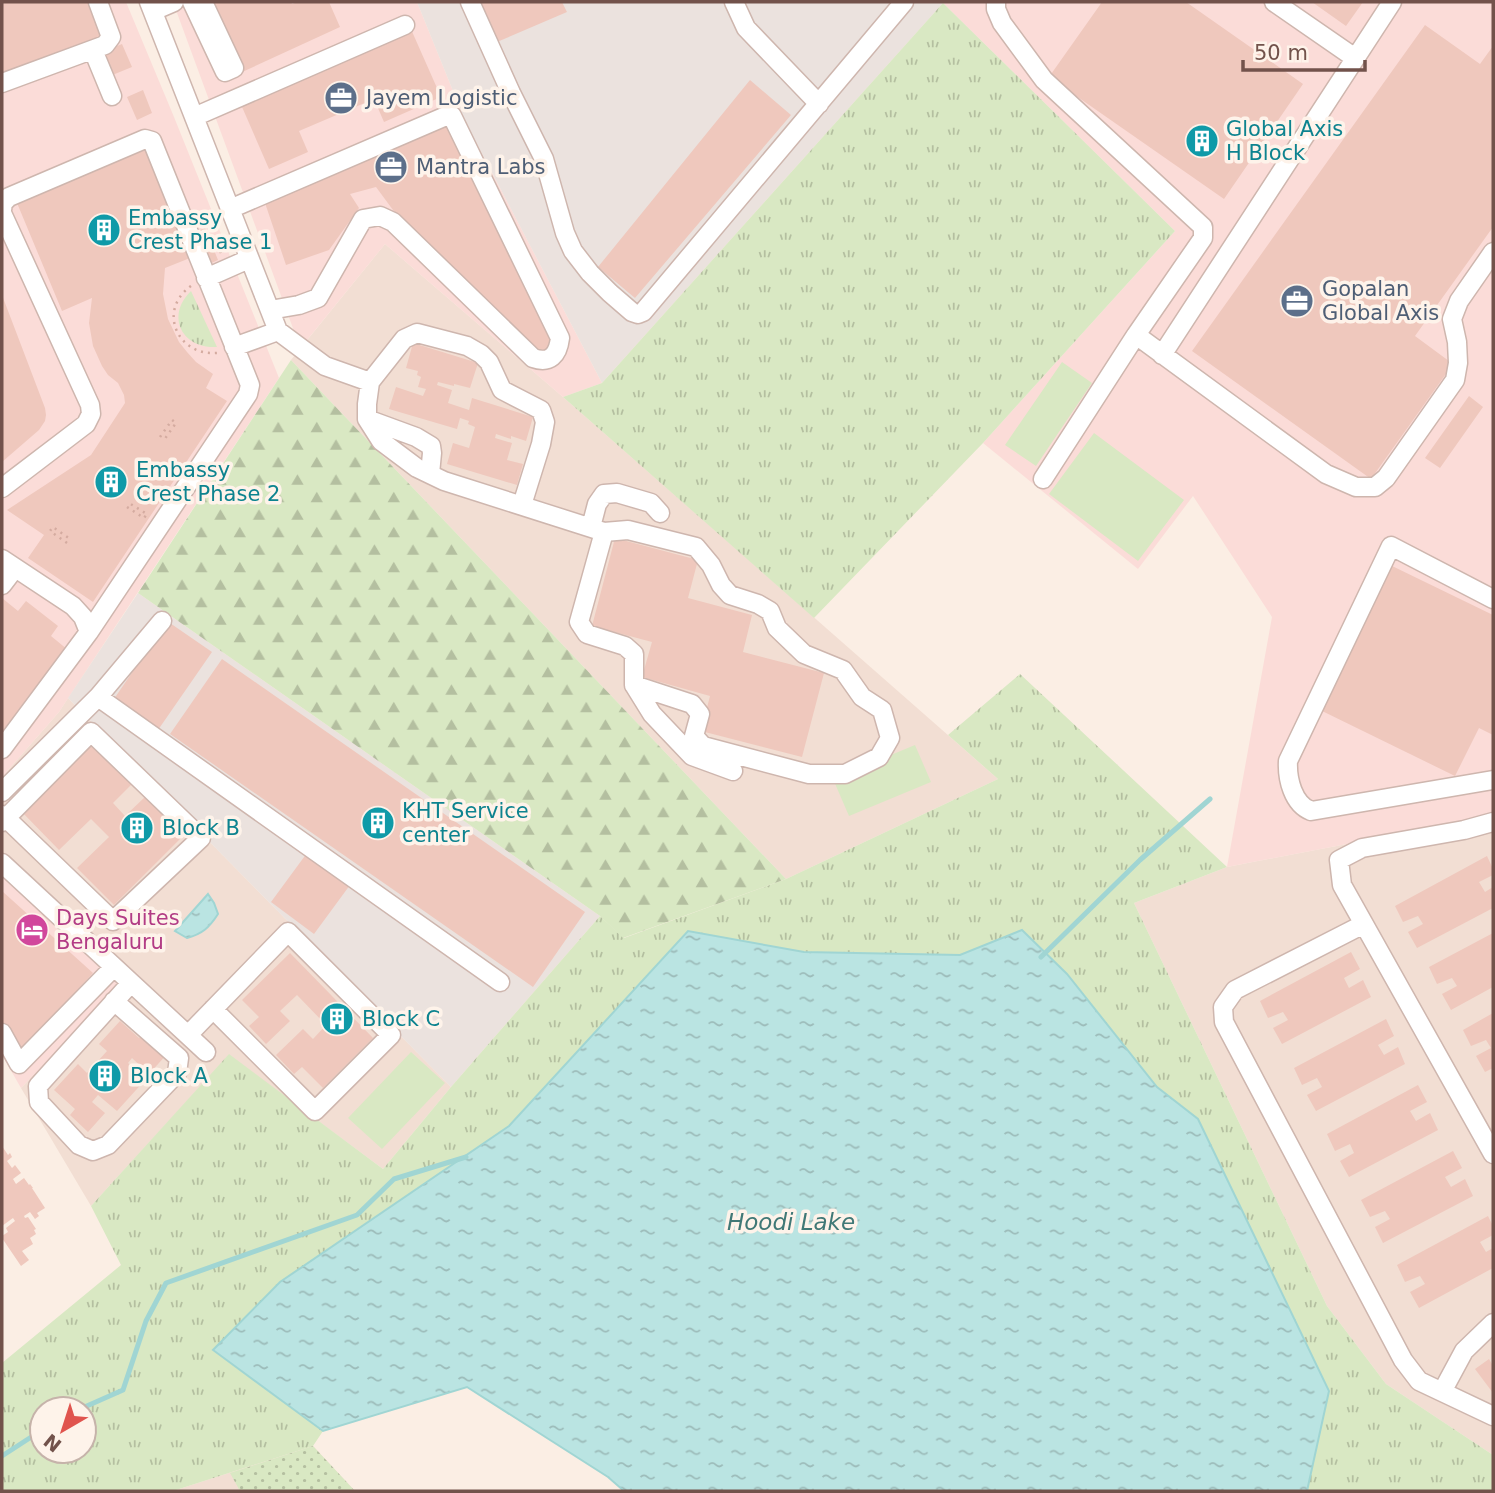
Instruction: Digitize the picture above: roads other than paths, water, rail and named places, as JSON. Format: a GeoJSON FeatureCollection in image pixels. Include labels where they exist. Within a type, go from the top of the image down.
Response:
{"type":"FeatureCollection","features":[{"type":"Feature","properties":{"kind":"street"},"geometry":{"type":"LineString","coordinates":[[2,83],[105,45],[111,37],[98,2]]}},
{"type":"Feature","properties":{"kind":"street"},"geometry":{"type":"LineString","coordinates":[[174,2],[151,7],[278,331],[325,366],[370,382]]}},
{"type":"Feature","properties":{"kind":"street"},"geometry":{"type":"LineString","coordinates":[[192,2],[225,72],[234,68],[203,2]]}},
{"type":"Feature","properties":{"kind":"street"},"geometry":{"type":"LineString","coordinates":[[470,2],[544,159],[565,233],[573,251],[610,293],[638,314],[643,312],[904,2]]}},
{"type":"Feature","properties":{"kind":"street"},"geometry":{"type":"LineString","coordinates":[[734,2],[746,28],[819,104]]}},
{"type":"Feature","properties":{"kind":"street"},"geometry":{"type":"LineString","coordinates":[[996,2],[1002,23],[1044,79],[1203,227],[1203,238],[1136,335],[1043,479]]}},
{"type":"Feature","properties":{"kind":"street"},"geometry":{"type":"LineString","coordinates":[[1274,2],[1355,58]]}},
{"type":"Feature","properties":{"kind":"street"},"geometry":{"type":"LineString","coordinates":[[1162,355],[1392,2]]}},
{"type":"Feature","properties":{"kind":"street"},"geometry":{"type":"LineString","coordinates":[[194,117],[405,25]]}},
{"type":"Feature","properties":{"kind":"street"},"geometry":{"type":"LineString","coordinates":[[93,50],[112,96]]}},
{"type":"Feature","properties":{"kind":"street"},"geometry":{"type":"LineString","coordinates":[[230,209],[446,116],[452,116],[561,338],[557,351],[548,359],[542,361],[533,358],[393,222],[380,216],[363,219],[318,298],[299,305],[270,310]]}},
{"type":"Feature","properties":{"kind":"street"},"geometry":{"type":"LineString","coordinates":[[2,488],[86,424],[91,414],[90,405],[2,211],[3,203],[9,197],[145,139],[152,141],[250,384],[248,394],[89,632],[2,748]]}},
{"type":"Feature","properties":{"kind":"street"},"geometry":{"type":"LineString","coordinates":[[1136,335],[1325,474],[1356,487],[1375,487],[1386,478],[1455,380],[1458,363],[1457,342],[1452,319],[1459,301],[1493,252]]}},
{"type":"Feature","properties":{"kind":"street"},"geometry":{"type":"LineString","coordinates":[[206,278],[250,259]]}},
{"type":"Feature","properties":{"kind":"street"},"geometry":{"type":"LineString","coordinates":[[234,347],[278,331]]}},
{"type":"Feature","properties":{"kind":"street"},"geometry":{"type":"LineString","coordinates":[[522,505],[541,444],[545,422],[541,410],[502,390],[489,362],[467,346],[417,333],[404,339],[370,382],[367,419],[381,441],[417,468],[444,481],[598,530],[628,530],[696,547],[730,595],[770,611],[777,628],[804,654],[843,670],[862,697],[882,710],[890,738],[879,757],[845,774],[809,774],[703,746],[694,736],[701,714],[692,704],[634,685]]}},
{"type":"Feature","properties":{"kind":"street"},"geometry":{"type":"LineString","coordinates":[[367,419],[416,437],[431,446],[430,474]]}},
{"type":"Feature","properties":{"kind":"street"},"geometry":{"type":"LineString","coordinates":[[660,513],[651,503],[617,493],[604,494],[597,504],[598,530],[579,622],[587,634],[625,646],[634,654],[634,685],[652,714],[692,756],[733,771]]}},
{"type":"Feature","properties":{"kind":"street"},"geometry":{"type":"LineString","coordinates":[[1493,600],[1391,546],[1288,761],[1287,770],[1290,785],[1302,807],[1311,811],[1493,780]]}},
{"type":"Feature","properties":{"kind":"street"},"geometry":{"type":"LineString","coordinates":[[2,585],[9,564],[73,606],[83,617],[89,632]]}},
{"type":"Feature","properties":{"kind":"street"},"geometry":{"type":"LineString","coordinates":[[2,792],[97,697],[162,621]]}},
{"type":"Feature","properties":{"kind":"street"},"geometry":{"type":"LineString","coordinates":[[97,697],[500,982]]}},
{"type":"Feature","properties":{"kind":"street"},"geometry":{"type":"LineString","coordinates":[[91,732],[201,838],[113,921],[3,818],[91,732]]}},
{"type":"Feature","properties":{"kind":"street"},"geometry":{"type":"LineString","coordinates":[[1493,822],[1464,830],[1363,848],[1339,860],[1342,885],[1493,1154]]}},
{"type":"Feature","properties":{"kind":"street"},"geometry":{"type":"LineString","coordinates":[[2,863],[206,1052]]}},
{"type":"Feature","properties":{"kind":"street"},"geometry":{"type":"LineString","coordinates":[[1364,923],[1235,990],[1223,1007],[1224,1022],[1403,1360],[1419,1381],[1443,1390],[1493,1416]]}},
{"type":"Feature","properties":{"kind":"street"},"geometry":{"type":"LineString","coordinates":[[188,1035],[213,1009],[288,932],[391,1035],[315,1111],[213,1009]]}},
{"type":"Feature","properties":{"kind":"street"},"geometry":{"type":"LineString","coordinates":[[2,1033],[19,1064],[114,967]]}},
{"type":"Feature","properties":{"kind":"street"},"geometry":{"type":"LineString","coordinates":[[114,1001],[179,1058],[177,1073],[108,1145],[93,1151],[79,1145],[39,1102],[38,1086],[114,1001],[131,983]]}},
{"type":"Feature","properties":{"kind":"street"},"geometry":{"type":"LineString","coordinates":[[1443,1390],[1464,1351],[1493,1323]]}},
{"type":"Feature","properties":{"kind":"water"},"geometry":{"type":"Polygon","coordinates":[[[208,894],[218,914],[205,930],[187,938],[175,931],[208,894]]]}},
{"type":"Feature","properties":{"kind":"water","name":"Hoodi Lake"},"geometry":{"type":"Polygon","coordinates":[[[1022,930],[1067,974],[1157,1087],[1198,1119],[1329,1391],[1307,1491],[624,1491],[608,1477],[467,1387],[323,1431],[213,1350],[280,1282],[509,1126],[688,931],[804,952],[960,955],[1022,930]]]}},
{"type":"Feature","properties":{"kind":"waterway"},"geometry":{"type":"LineString","coordinates":[[1041,957],[1140,860],[1210,799]]}},
{"type":"Feature","properties":{"kind":"waterway"},"geometry":{"type":"LineString","coordinates":[[98,1401],[123,1390],[146,1321],[166,1283],[357,1215],[394,1179],[466,1157]]}},
{"type":"Feature","properties":{"kind":"waterway"},"geometry":{"type":"LineString","coordinates":[[2,1456],[28,1439]]}},
{"type":"Feature","properties":{"kind":"place","name":"Jayem Logistic"},"geometry":{"type":"Point","coordinates":[341,98]}},
{"type":"Feature","properties":{"kind":"place","name":"Global Axis H Block"},"geometry":{"type":"Point","coordinates":[1202,141]}},
{"type":"Feature","properties":{"kind":"place","name":"Mantra Labs"},"geometry":{"type":"Point","coordinates":[391,167]}},
{"type":"Feature","properties":{"kind":"place","name":"Embassy Crest Phase 1"},"geometry":{"type":"Point","coordinates":[104,230]}},
{"type":"Feature","properties":{"kind":"place","name":"Gopalan Global Axis"},"geometry":{"type":"Point","coordinates":[1297,301]}},
{"type":"Feature","properties":{"kind":"place","name":"Embassy Crest Phase 2"},"geometry":{"type":"Point","coordinates":[111,482]}},
{"type":"Feature","properties":{"kind":"place","name":"KHT Service center"},"geometry":{"type":"Point","coordinates":[378,823]}},
{"type":"Feature","properties":{"kind":"place","name":"Block B"},"geometry":{"type":"Point","coordinates":[137,828]}},
{"type":"Feature","properties":{"kind":"place","name":"Days Suites Bengaluru"},"geometry":{"type":"Point","coordinates":[32,930]}},
{"type":"Feature","properties":{"kind":"place","name":"Block C"},"geometry":{"type":"Point","coordinates":[337,1019]}},
{"type":"Feature","properties":{"kind":"place","name":"Block A"},"geometry":{"type":"Point","coordinates":[105,1076]}}]}
